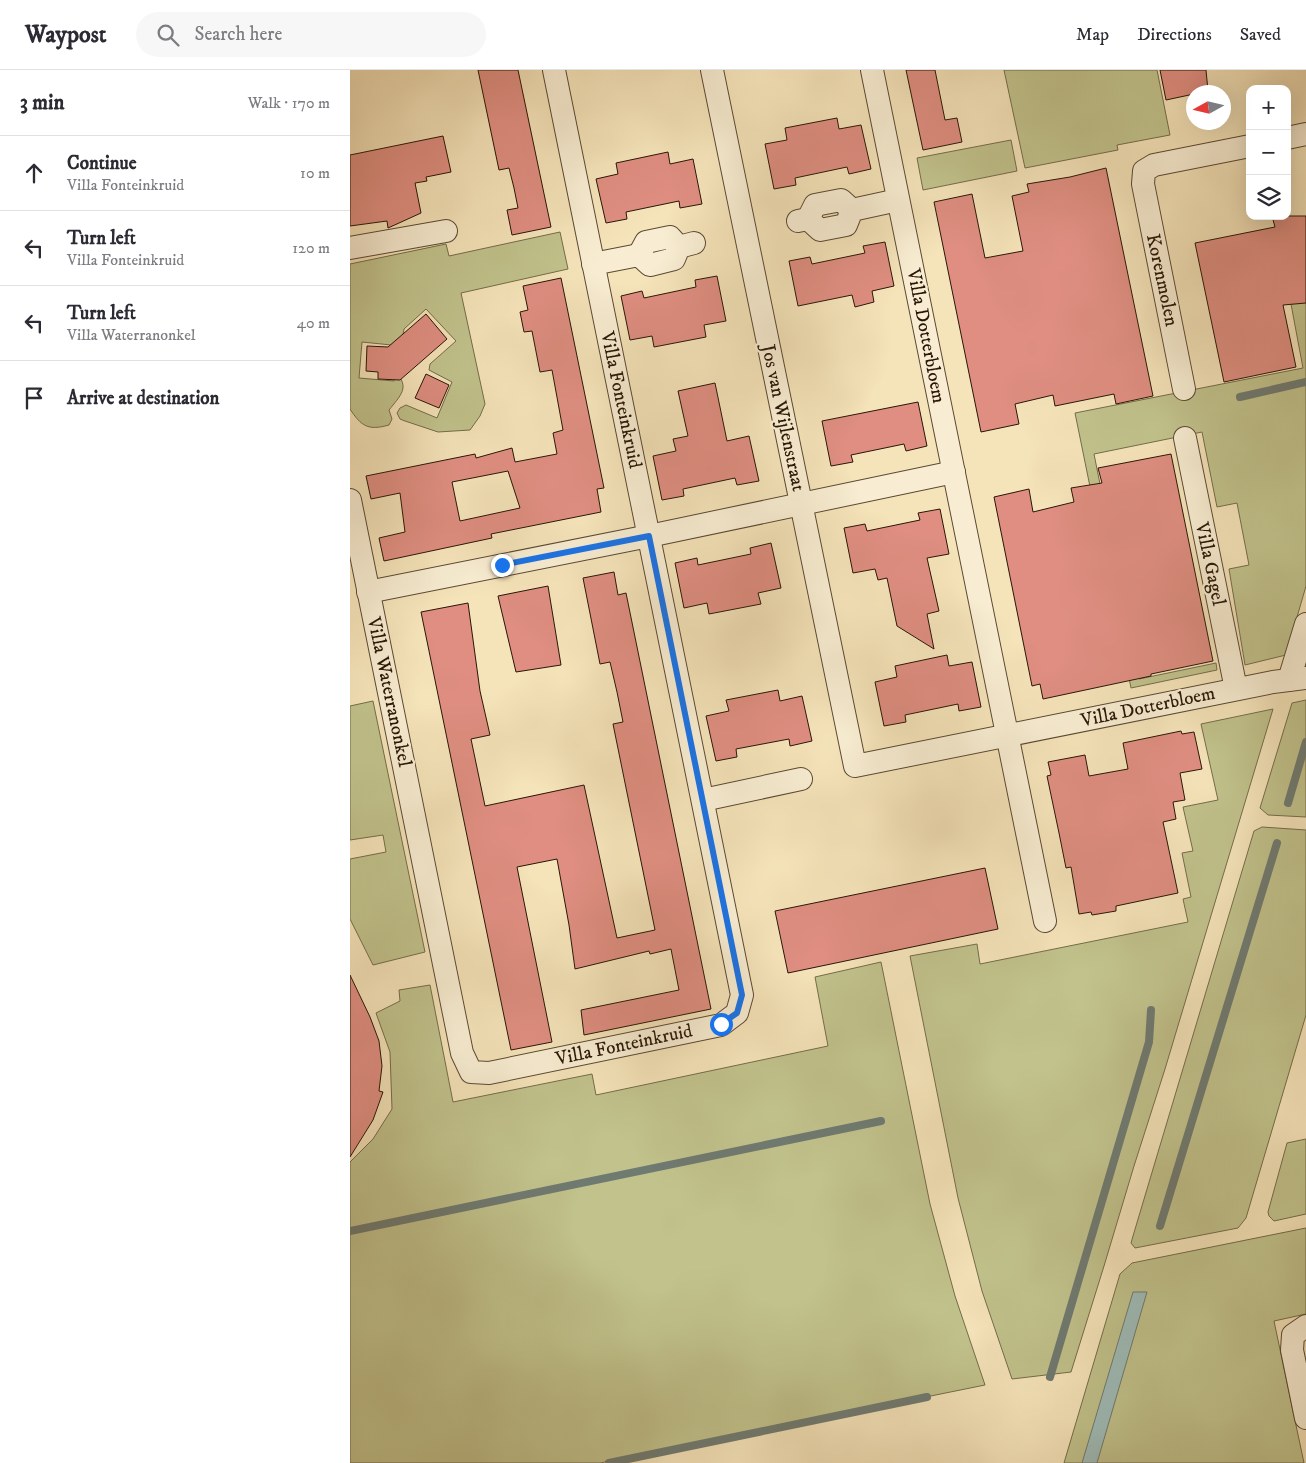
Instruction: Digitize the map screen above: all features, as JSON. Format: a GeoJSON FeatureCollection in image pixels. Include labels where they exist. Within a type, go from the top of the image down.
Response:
{"type":"FeatureCollection","features":[{"type":"Feature","properties":{"kind":"street","name":"Villa Fonteinkruid"},"geometry":{"type":"LineString","coordinates":[[471,1072],[489,1073],[721,1024],[737,1013],[742,995],[554,70]]}},
{"type":"Feature","properties":{"kind":"street","name":"Jos van Wijlenstraat"},"geometry":{"type":"LineString","coordinates":[[712,70],[855,766]]}},
{"type":"Feature","properties":{"kind":"street","name":"Villa Dotterbloem"},"geometry":{"type":"LineString","coordinates":[[872,70],[1046,921]]}},
{"type":"Feature","properties":{"kind":"street"},"geometry":{"type":"LineString","coordinates":[[1291,137],[1306,134]]}},
{"type":"Feature","properties":{"kind":"street","name":"Korenmolen"},"geometry":{"type":"LineString","coordinates":[[1184,389],[1142,184],[1144,171],[1154,165],[1246,147]]}},
{"type":"Feature","properties":{"kind":"street"},"geometry":{"type":"LineString","coordinates":[[803,220],[820,230],[846,225],[852,210],[898,200]]}},
{"type":"Feature","properties":{"kind":"street"},"geometry":{"type":"LineString","coordinates":[[350,248],[446,231]]}},
{"type":"Feature","properties":{"kind":"street"},"geometry":{"type":"LineString","coordinates":[[593,264],[639,255],[650,265],[674,259],[687,245]]}},
{"type":"Feature","properties":{"kind":"street","name":"Villa Gagel"},"geometry":{"type":"LineString","coordinates":[[1185,438],[1236,689]]}},
{"type":"Feature","properties":{"kind":"street"},"geometry":{"type":"LineString","coordinates":[[649,536],[954,472]]}},
{"type":"Feature","properties":{"kind":"street"},"geometry":{"type":"LineString","coordinates":[[350,500],[368,592]]}},
{"type":"Feature","properties":{"kind":"street","name":"Villa Waterranonkel"},"geometry":{"type":"LineString","coordinates":[[471,1072],[462,1053],[368,592],[649,536]]}},
{"type":"Feature","properties":{"kind":"street"},"geometry":{"type":"LineString","coordinates":[[1298,679],[1306,624]]}},
{"type":"Feature","properties":{"kind":"street","name":"Villa Dotterbloem"},"geometry":{"type":"LineString","coordinates":[[855,766],[1236,689],[1298,679]]}},
{"type":"Feature","properties":{"kind":"street"},"geometry":{"type":"LineString","coordinates":[[703,800],[801,779]]}},
{"type":"Feature","properties":{"kind":"street"},"geometry":{"type":"LineString","coordinates":[[1306,1326],[1293,1335],[1292,1350],[1306,1418]]}},
{"type":"Feature","properties":{"kind":"green space"},"geometry":{"type":"Polygon","coordinates":[[[1004,70],[1157,70],[1170,135],[1117,145],[1118,150],[1025,168],[1004,70]]]}},
{"type":"Feature","properties":{"kind":"green space"},"geometry":{"type":"Polygon","coordinates":[[[1011,140],[1017,171],[923,190],[917,158],[1011,140]]]}},
{"type":"Feature","properties":{"kind":"green space"},"geometry":{"type":"Polygon","coordinates":[[[560,232],[568,269],[461,293],[485,404],[480,416],[470,430],[438,432],[400,419],[397,413],[400,408],[406,405],[437,418],[452,382],[429,370],[430,364],[456,341],[426,309],[404,329],[401,346],[362,342],[359,378],[394,381],[395,372],[400,377],[403,387],[400,396],[389,410],[392,419],[389,425],[370,427],[358,420],[350,409],[350,264],[446,244],[449,256],[560,232]]]}},
{"type":"Feature","properties":{"kind":"green space"},"geometry":{"type":"Polygon","coordinates":[[[1306,267],[1306,586],[1286,655],[1245,665],[1229,569],[1249,565],[1237,503],[1217,507],[1202,432],[1094,454],[1139,679],[1216,663],[1217,670],[1131,688],[1075,413],[1303,368],[1285,272],[1306,267]]]}},
{"type":"Feature","properties":{"kind":"green space"},"geometry":{"type":"Polygon","coordinates":[[[1306,700],[1306,817],[1268,815],[1260,808],[1292,703],[1306,700]]]}},
{"type":"Feature","properties":{"kind":"green space"},"geometry":{"type":"Polygon","coordinates":[[[373,701],[425,952],[373,965],[350,919],[350,859],[386,852],[383,835],[350,840],[350,706],[373,701]]]}},
{"type":"Feature","properties":{"kind":"green space"},"geometry":{"type":"Polygon","coordinates":[[[1273,709],[1165,1069],[1071,1372],[1012,1379],[982,1291],[958,1198],[910,956],[977,944],[980,964],[1188,922],[1183,899],[1191,897],[1182,853],[1193,851],[1183,807],[1218,800],[1201,724],[1273,709]]]}},
{"type":"Feature","properties":{"kind":"green space"},"geometry":{"type":"Polygon","coordinates":[[[1262,827],[1306,830],[1306,1015],[1246,1218],[1238,1228],[1135,1248],[1131,1243],[1254,831],[1262,827]]]}},
{"type":"Feature","properties":{"kind":"green space"},"geometry":{"type":"Polygon","coordinates":[[[881,962],[930,1204],[955,1296],[985,1385],[600,1463],[350,1463],[350,1162],[373,1139],[392,1109],[390,1052],[376,1013],[400,1001],[399,990],[430,985],[453,1102],[592,1074],[596,1095],[828,1046],[815,977],[881,962]]]}},
{"type":"Feature","properties":{"kind":"green space"},"geometry":{"type":"Polygon","coordinates":[[[1306,1139],[1306,1214],[1274,1221],[1268,1212],[1287,1143],[1306,1139]]]}},
{"type":"Feature","properties":{"kind":"green space"},"geometry":{"type":"Polygon","coordinates":[[[1306,1228],[1306,1314],[1274,1321],[1304,1463],[1064,1463],[1120,1274],[1132,1263],[1306,1228]]]}},
{"type":"Feature","properties":{"kind":"water"},"geometry":{"type":"Polygon","coordinates":[[[1133,1292],[1147,1292],[1097,1463],[1082,1463],[1133,1292]]]}},
{"type":"Feature","properties":{"kind":"building"},"geometry":{"type":"Polygon","coordinates":[[[478,70],[518,70],[551,227],[512,235],[507,210],[518,208],[514,188],[509,168],[499,170],[478,70]]]}},
{"type":"Feature","properties":{"kind":"building"},"geometry":{"type":"Polygon","coordinates":[[[906,70],[935,70],[945,120],[957,118],[962,142],[923,150],[906,70]]]}},
{"type":"Feature","properties":{"kind":"building"},"geometry":{"type":"Polygon","coordinates":[[[1160,70],[1206,70],[1207,85],[1186,85],[1186,96],[1166,100],[1160,70]]]}},
{"type":"Feature","properties":{"kind":"building"},"geometry":{"type":"Polygon","coordinates":[[[837,118],[839,129],[861,125],[871,169],[849,174],[847,167],[795,178],[796,185],[774,189],[765,144],[787,140],[785,128],[837,118]]]}},
{"type":"Feature","properties":{"kind":"building"},"geometry":{"type":"Polygon","coordinates":[[[443,136],[451,172],[426,177],[427,181],[415,183],[421,213],[388,228],[387,221],[350,226],[350,155],[443,136]]]}},
{"type":"Feature","properties":{"kind":"building"},"geometry":{"type":"Polygon","coordinates":[[[668,152],[670,164],[693,159],[702,204],[680,208],[679,201],[626,212],[627,219],[606,223],[596,179],[618,174],[616,163],[668,152]]]}},
{"type":"Feature","properties":{"kind":"building"},"geometry":{"type":"Polygon","coordinates":[[[1106,168],[1153,396],[1116,404],[1114,394],[1055,406],[1053,395],[1015,404],[1019,424],[981,432],[934,202],[972,194],[985,258],[1023,251],[1012,196],[1029,192],[1027,184],[1070,177],[1106,168]]]}},
{"type":"Feature","properties":{"kind":"building"},"geometry":{"type":"Polygon","coordinates":[[[1291,216],[1306,216],[1306,303],[1283,305],[1296,367],[1224,382],[1195,243],[1275,227],[1273,220],[1291,220],[1291,216]]]}},
{"type":"Feature","properties":{"kind":"building"},"geometry":{"type":"Polygon","coordinates":[[[885,242],[894,286],[872,291],[874,302],[855,307],[852,295],[798,306],[789,261],[810,257],[812,264],[865,253],[863,246],[885,242]]]}},
{"type":"Feature","properties":{"kind":"building"},"geometry":{"type":"Polygon","coordinates":[[[717,276],[726,321],[704,325],[706,337],[654,347],[652,336],[630,340],[621,296],[642,291],[644,298],[696,287],[695,280],[717,276]]]}},
{"type":"Feature","properties":{"kind":"building"},"geometry":{"type":"Polygon","coordinates":[[[561,278],[604,488],[597,489],[601,512],[491,534],[492,538],[384,561],[379,538],[405,532],[400,493],[371,499],[366,476],[475,454],[476,458],[512,448],[515,462],[557,454],[553,433],[563,430],[552,370],[540,372],[532,331],[524,332],[520,312],[528,310],[523,286],[561,278]],[[508,471],[452,482],[460,521],[520,508],[508,471]]]}},
{"type":"Feature","properties":{"kind":"building"},"geometry":{"type":"Polygon","coordinates":[[[426,314],[447,339],[400,380],[378,379],[378,372],[366,371],[367,346],[388,347],[426,314]]]}},
{"type":"Feature","properties":{"kind":"building"},"geometry":{"type":"Polygon","coordinates":[[[426,374],[449,385],[439,408],[415,398],[426,374]]]}},
{"type":"Feature","properties":{"kind":"building"},"geometry":{"type":"Polygon","coordinates":[[[715,383],[727,441],[749,436],[759,481],[737,485],[735,478],[683,489],[684,496],[662,500],[653,456],[676,451],[673,439],[688,436],[678,391],[715,383]]]}},
{"type":"Feature","properties":{"kind":"building"},"geometry":{"type":"Polygon","coordinates":[[[918,402],[927,446],[906,451],[904,444],[851,455],[853,462],[831,466],[822,421],[918,402]]]}},
{"type":"Feature","properties":{"kind":"building"},"geometry":{"type":"Polygon","coordinates":[[[1171,454],[1213,661],[1043,699],[1040,684],[1032,686],[994,497],[1029,489],[1033,512],[1074,502],[1071,488],[1102,483],[1098,468],[1171,454]]]}},
{"type":"Feature","properties":{"kind":"building"},"geometry":{"type":"Polygon","coordinates":[[[940,509],[949,554],[927,558],[939,611],[927,614],[934,649],[897,626],[887,578],[878,580],[875,569],[853,573],[844,528],[865,524],[867,531],[920,520],[918,513],[940,509]]]}},
{"type":"Feature","properties":{"kind":"building"},"geometry":{"type":"Polygon","coordinates":[[[771,543],[781,588],[758,593],[761,604],[709,614],[707,603],[684,608],[675,563],[697,558],[698,565],[751,554],[750,548],[771,543]]]}},
{"type":"Feature","properties":{"kind":"building"},"geometry":{"type":"Polygon","coordinates":[[[614,572],[618,595],[626,593],[711,1009],[584,1035],[581,1010],[679,990],[671,949],[650,954],[649,951],[575,969],[557,859],[517,867],[552,1042],[511,1050],[421,612],[468,603],[480,691],[490,735],[471,739],[485,806],[584,785],[617,938],[655,930],[613,724],[623,722],[617,692],[610,662],[600,664],[583,578],[614,572]]]}},
{"type":"Feature","properties":{"kind":"building"},"geometry":{"type":"Polygon","coordinates":[[[548,586],[561,665],[516,672],[498,596],[548,586]]]}},
{"type":"Feature","properties":{"kind":"building"},"geometry":{"type":"Polygon","coordinates":[[[947,655],[949,666],[972,662],[981,707],[959,711],[958,704],[905,715],[906,722],[884,726],[875,682],[897,677],[895,666],[947,655]]]}},
{"type":"Feature","properties":{"kind":"building"},"geometry":{"type":"Polygon","coordinates":[[[778,690],[780,701],[802,696],[812,741],[790,746],[789,739],[736,749],[737,757],[716,761],[706,716],[729,711],[726,700],[778,690]]]}},
{"type":"Feature","properties":{"kind":"building"},"geometry":{"type":"Polygon","coordinates":[[[1181,731],[1182,734],[1194,732],[1202,769],[1180,773],[1185,800],[1173,802],[1176,819],[1163,822],[1178,893],[1116,906],[1116,911],[1092,915],[1091,912],[1079,914],[1071,867],[1066,868],[1047,776],[1051,775],[1048,762],[1085,755],[1089,776],[1128,769],[1123,743],[1181,731]]]}},
{"type":"Feature","properties":{"kind":"building"},"geometry":{"type":"Polygon","coordinates":[[[985,868],[998,929],[788,973],[775,911],[985,868]]]}},
{"type":"Feature","properties":{"kind":"building"},"geometry":{"type":"Polygon","coordinates":[[[350,975],[379,1041],[382,1066],[379,1091],[383,1092],[373,1120],[350,1157],[350,975]]]}},
{"type":"Feature","properties":{"kind":"waterway"},"geometry":{"type":"LineString","coordinates":[[1240,397],[1306,382]]}},
{"type":"Feature","properties":{"kind":"waterway"},"geometry":{"type":"LineString","coordinates":[[1288,803],[1306,742]]}},
{"type":"Feature","properties":{"kind":"waterway"},"geometry":{"type":"LineString","coordinates":[[1160,1226],[1277,843]]}},
{"type":"Feature","properties":{"kind":"waterway"},"geometry":{"type":"LineString","coordinates":[[1050,1377],[1149,1042],[1151,1010]]}},
{"type":"Feature","properties":{"kind":"waterway"},"geometry":{"type":"LineString","coordinates":[[350,1231],[881,1121]]}},
{"type":"Feature","properties":{"kind":"waterway"},"geometry":{"type":"LineString","coordinates":[[609,1463],[927,1397]]}},
{"type":"Feature","properties":{"kind":"route"},"geometry":{"type":"LineString","coordinates":[[502,565],[649,536],[742,995],[737,1013],[721,1024]]}}]}
